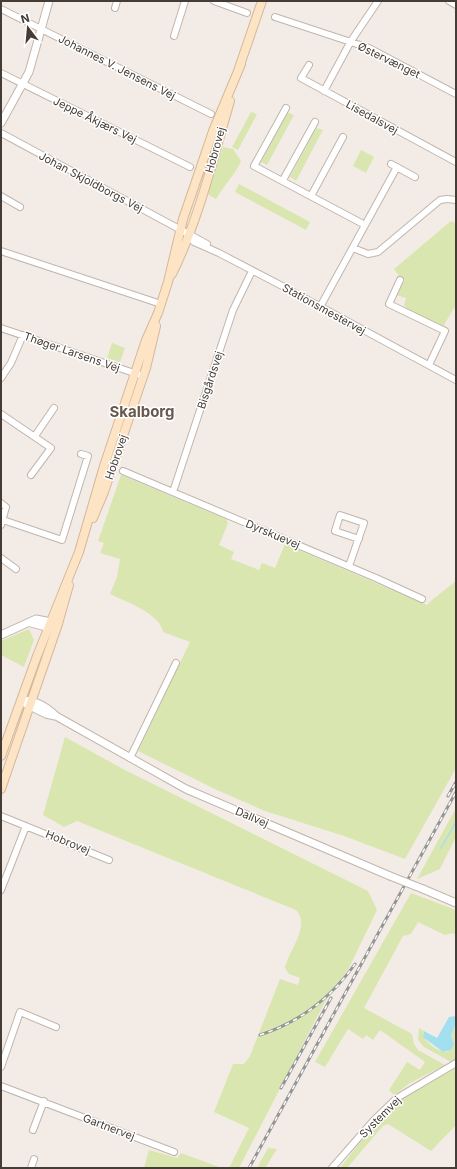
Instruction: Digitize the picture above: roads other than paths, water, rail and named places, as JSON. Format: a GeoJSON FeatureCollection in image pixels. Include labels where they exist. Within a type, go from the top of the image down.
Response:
{"type":"FeatureCollection","features":[{"type":"Feature","properties":{"kind":"main road","name":"Hobrovej"},"geometry":{"type":"LineString","coordinates":[[1,789],[30,703],[53,625],[79,552],[104,492],[139,374],[153,341],[158,313],[168,282],[181,230],[213,130],[240,64],[262,1]]}},
{"type":"Feature","properties":{"kind":"main road","name":"Hobrovej"},"geometry":{"type":"LineString","coordinates":[[168,282],[178,262],[188,235],[208,174],[240,64]]}},
{"type":"Feature","properties":{"kind":"main road","name":"Hobrovej"},"geometry":{"type":"LineString","coordinates":[[1,756],[21,700],[53,625]]}},
{"type":"Feature","properties":{"kind":"street"},"geometry":{"type":"LineString","coordinates":[[1,123],[23,85],[34,56],[49,1]]}},
{"type":"Feature","properties":{"kind":"street"},"geometry":{"type":"LineString","coordinates":[[115,8],[117,1]]}},
{"type":"Feature","properties":{"kind":"street"},"geometry":{"type":"LineString","coordinates":[[174,36],[185,1]]}},
{"type":"Feature","properties":{"kind":"street"},"geometry":{"type":"LineString","coordinates":[[214,1],[247,13]]}},
{"type":"Feature","properties":{"kind":"street"},"geometry":{"type":"LineString","coordinates":[[324,91],[351,41],[378,1]]}},
{"type":"Feature","properties":{"kind":"street"},"geometry":{"type":"LineString","coordinates":[[449,1],[456,5]]}},
{"type":"Feature","properties":{"kind":"street","name":"Johannes V. Jensens Vej"},"geometry":{"type":"LineString","coordinates":[[1,9],[211,114]]}},
{"type":"Feature","properties":{"kind":"street","name":"Østervænget"},"geometry":{"type":"LineString","coordinates":[[275,17],[369,48],[456,94]]}},
{"type":"Feature","properties":{"kind":"street","name":"Lisedalsvej"},"geometry":{"type":"LineString","coordinates":[[309,65],[302,78],[456,162]]}},
{"type":"Feature","properties":{"kind":"street","name":"Jeppe Åkjærs Vej"},"geometry":{"type":"LineString","coordinates":[[1,73],[190,166]]}},
{"type":"Feature","properties":{"kind":"street"},"geometry":{"type":"LineString","coordinates":[[286,108],[254,166],[284,180],[365,225]]}},
{"type":"Feature","properties":{"kind":"street"},"geometry":{"type":"LineString","coordinates":[[284,180],[314,122]]}},
{"type":"Feature","properties":{"kind":"street","name":"Johan Skjoldborgs Vej"},"geometry":{"type":"LineString","coordinates":[[1,133],[181,230]]}},
{"type":"Feature","properties":{"kind":"street"},"geometry":{"type":"LineString","coordinates":[[311,196],[343,137]]}},
{"type":"Feature","properties":{"kind":"street"},"geometry":{"type":"LineString","coordinates":[[320,307],[353,248],[394,166],[415,177]]}},
{"type":"Feature","properties":{"kind":"street"},"geometry":{"type":"LineString","coordinates":[[1,196],[20,207]]}},
{"type":"Feature","properties":{"kind":"street"},"geometry":{"type":"LineString","coordinates":[[353,248],[368,254],[378,252],[440,200],[456,200]]}},
{"type":"Feature","properties":{"kind":"street"},"geometry":{"type":"LineString","coordinates":[[181,230],[188,235]]}},
{"type":"Feature","properties":{"kind":"street","name":"Stationsmestervej"},"geometry":{"type":"LineString","coordinates":[[188,235],[194,242],[219,253],[456,380]]}},
{"type":"Feature","properties":{"kind":"street"},"geometry":{"type":"LineString","coordinates":[[1,251],[161,304]]}},
{"type":"Feature","properties":{"kind":"street","name":"Bisgårdsvej"},"geometry":{"type":"LineString","coordinates":[[173,492],[233,310],[252,271]]}},
{"type":"Feature","properties":{"kind":"street"},"geometry":{"type":"LineString","coordinates":[[400,280],[389,304],[445,331],[429,365]]}},
{"type":"Feature","properties":{"kind":"street","name":"Thøger Larsens Vej"},"geometry":{"type":"LineString","coordinates":[[1,328],[139,374]]}},
{"type":"Feature","properties":{"kind":"street"},"geometry":{"type":"LineString","coordinates":[[1,378],[11,363],[23,336]]}},
{"type":"Feature","properties":{"kind":"street"},"geometry":{"type":"LineString","coordinates":[[34,436],[54,408]]}},
{"type":"Feature","properties":{"kind":"street"},"geometry":{"type":"LineString","coordinates":[[1,414],[51,448],[31,475]]}},
{"type":"Feature","properties":{"kind":"street"},"geometry":{"type":"LineString","coordinates":[[1,503],[6,507],[2,523],[62,540],[88,456],[81,454]]}},
{"type":"Feature","properties":{"kind":"street","name":"Dyrskuevej"},"geometry":{"type":"LineString","coordinates":[[122,470],[349,566],[422,600]]}},
{"type":"Feature","properties":{"kind":"street"},"geometry":{"type":"LineString","coordinates":[[349,566],[359,539],[364,523],[340,515],[335,531],[359,539]]}},
{"type":"Feature","properties":{"kind":"street"},"geometry":{"type":"LineString","coordinates":[[1,558],[16,569]]}},
{"type":"Feature","properties":{"kind":"street"},"geometry":{"type":"LineString","coordinates":[[1,635],[36,619],[53,625]]}},
{"type":"Feature","properties":{"kind":"street"},"geometry":{"type":"LineString","coordinates":[[130,758],[176,663]]}},
{"type":"Feature","properties":{"kind":"street","name":"Dallvej"},"geometry":{"type":"LineString","coordinates":[[21,700],[56,716],[186,789],[456,903]]}},
{"type":"Feature","properties":{"kind":"street","name":"Hobrovej"},"geometry":{"type":"LineString","coordinates":[[1,816],[110,860]]}},
{"type":"Feature","properties":{"kind":"street"},"geometry":{"type":"LineString","coordinates":[[1,890],[18,855],[26,826]]}},
{"type":"Feature","properties":{"kind":"street"},"geometry":{"type":"LineString","coordinates":[[1,1067],[20,1012],[56,1027]]}},
{"type":"Feature","properties":{"kind":"street","name":"Systemvej"},"geometry":{"type":"LineString","coordinates":[[332,1168],[374,1120],[396,1098],[456,1063]]}},
{"type":"Feature","properties":{"kind":"street","name":"Gartnervej"},"geometry":{"type":"LineString","coordinates":[[1,1086],[44,1101],[174,1152]]}},
{"type":"Feature","properties":{"kind":"street"},"geometry":{"type":"LineString","coordinates":[[34,1130],[44,1101]]}},
{"type":"Feature","properties":{"kind":"street"},"geometry":{"type":"LineString","coordinates":[[30,1168],[34,1160]]}},
{"type":"Feature","properties":{"kind":"water"},"geometry":{"type":"Polygon","coordinates":[[[456,1016],[456,1024],[451,1035],[454,1044],[451,1050],[443,1052],[423,1037],[424,1031],[437,1038],[449,1017],[456,1016]]]}},
{"type":"Feature","properties":{"kind":"waterway"},"geometry":{"type":"LineString","coordinates":[[441,848],[456,822]]}},
{"type":"Feature","properties":{"kind":"railway"},"geometry":{"type":"LineString","coordinates":[[448,796],[456,782]]}},
{"type":"Feature","properties":{"kind":"railway"},"geometry":{"type":"LineString","coordinates":[[249,1168],[456,792]]}},
{"type":"Feature","properties":{"kind":"railway"},"geometry":{"type":"LineString","coordinates":[[260,1035],[275,1030],[313,1008],[335,988],[355,964]]}},
{"type":"Feature","properties":{"kind":"railway"},"geometry":{"type":"LineString","coordinates":[[281,1088],[331,998]]}},
{"type":"Feature","properties":{"kind":"district","name":"Skalborg"},"geometry":{"type":"Point","coordinates":[142,412]}}]}
